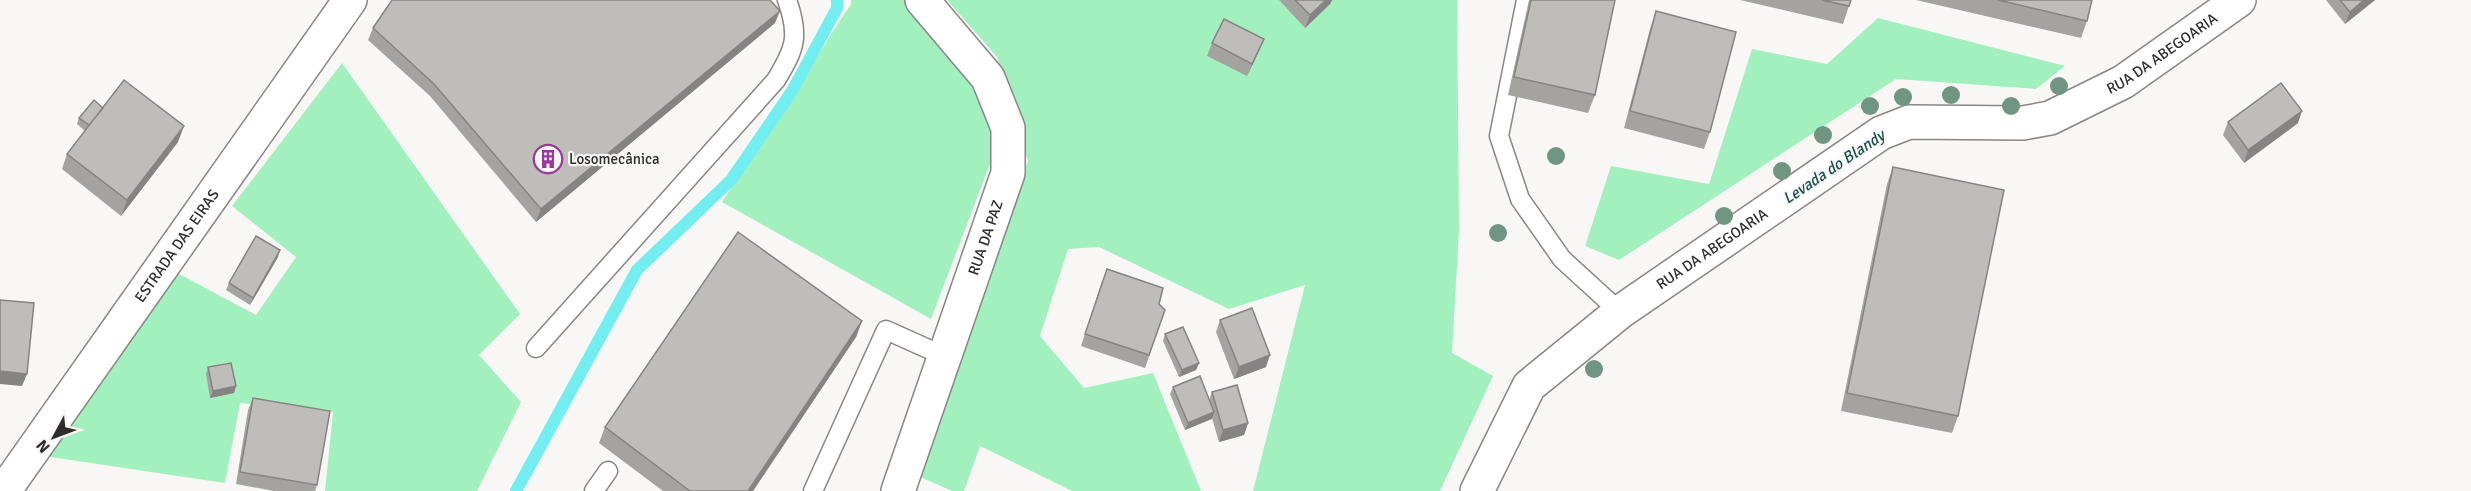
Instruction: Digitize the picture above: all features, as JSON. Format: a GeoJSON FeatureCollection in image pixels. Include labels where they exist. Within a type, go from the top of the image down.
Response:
{"type":"FeatureCollection","features":[{"type":"Feature","properties":{"kind":"street","name":"ESTRADA DAS EIRAS"},"geometry":{"type":"LineString","coordinates":[[4,491],[350,0]]}},
{"type":"Feature","properties":{"kind":"street","name":"RUA DA PAZ"},"geometry":{"type":"LineString","coordinates":[[898,491],[1008,173],[1008,128],[988,78],[921,0]]}},
{"type":"Feature","properties":{"kind":"street","name":"RUA DA ABEGOARIA"},"geometry":{"type":"LineString","coordinates":[[1477,491],[1529,386],[1620,312],[1881,133],[1909,122],[2023,123],[2050,118],[2123,82],[2239,0]]}},
{"type":"Feature","properties":{"kind":"lane"},"geometry":{"type":"LineString","coordinates":[[536,348],[776,80],[793,52],[794,20],[787,0]]}},
{"type":"Feature","properties":{"kind":"lane"},"geometry":{"type":"LineString","coordinates":[[1526,0],[1499,136],[1520,199],[1562,259],[1620,312]]}},
{"type":"Feature","properties":{"kind":"lane"},"geometry":{"type":"LineString","coordinates":[[813,491],[886,330],[944,356]]}},
{"type":"Feature","properties":{"kind":"lane"},"geometry":{"type":"LineString","coordinates":[[594,491],[608,471]]}},
{"type":"Feature","properties":{"kind":"green space"},"geometry":{"type":"Polygon","coordinates":[[[851,0],[917,0],[986,78],[995,151],[931,319],[722,202],[851,4],[851,0]]]}},
{"type":"Feature","properties":{"kind":"green space"},"geometry":{"type":"Polygon","coordinates":[[[947,0],[1457,0],[1459,230],[1452,353],[1493,376],[1440,491],[1253,491],[1305,285],[1229,309],[1099,247],[1068,249],[1040,336],[1084,388],[1153,373],[1201,491],[1072,491],[980,446],[964,491],[952,491],[916,475],[1028,161],[997,57],[947,0]]]}},
{"type":"Feature","properties":{"kind":"green space"},"geometry":{"type":"Polygon","coordinates":[[[1878,18],[2065,66],[2036,89],[1896,79],[1619,260],[1585,246],[1611,166],[1709,184],[1752,49],[1827,64],[1878,18]]]}},
{"type":"Feature","properties":{"kind":"green space"},"geometry":{"type":"Polygon","coordinates":[[[342,63],[520,314],[479,355],[521,402],[477,491],[325,491],[333,412],[240,403],[225,483],[44,456],[166,267],[256,315],[296,257],[232,206],[342,63]]]}},
{"type":"Feature","properties":{"kind":"building","name":"Losomecânica"},"geometry":{"type":"Polygon","coordinates":[[[392,0],[770,0],[780,11],[541,209],[434,84],[373,28],[392,0]]]}},
{"type":"Feature","properties":{"kind":"building"},"geometry":{"type":"Polygon","coordinates":[[[1295,0],[1326,0],[1310,15],[1295,0]]]}},
{"type":"Feature","properties":{"kind":"building"},"geometry":{"type":"Polygon","coordinates":[[[1531,0],[1615,0],[1595,95],[1514,77],[1531,0]]]}},
{"type":"Feature","properties":{"kind":"building"},"geometry":{"type":"Polygon","coordinates":[[[1822,0],[1851,0],[1849,6],[1822,0]]]}},
{"type":"Feature","properties":{"kind":"building"},"geometry":{"type":"Polygon","coordinates":[[[1998,0],[2092,0],[2087,21],[1998,0]]]}},
{"type":"Feature","properties":{"kind":"building"},"geometry":{"type":"Polygon","coordinates":[[[2340,0],[2364,0],[2350,12],[2340,0]]]}},
{"type":"Feature","properties":{"kind":"building"},"geometry":{"type":"Polygon","coordinates":[[[1656,11],[1736,32],[1710,132],[1630,111],[1656,11]]]}},
{"type":"Feature","properties":{"kind":"building"},"geometry":{"type":"Polygon","coordinates":[[[1224,19],[1264,39],[1252,64],[1212,43],[1224,19]]]}},
{"type":"Feature","properties":{"kind":"building"},"geometry":{"type":"Polygon","coordinates":[[[124,80],[184,126],[127,200],[67,154],[124,80]]]}},
{"type":"Feature","properties":{"kind":"building"},"geometry":{"type":"Polygon","coordinates":[[[2281,83],[2302,111],[2248,150],[2228,122],[2281,83]]]}},
{"type":"Feature","properties":{"kind":"building"},"geometry":{"type":"Polygon","coordinates":[[[94,100],[103,108],[89,125],[79,118],[94,100]]]}},
{"type":"Feature","properties":{"kind":"building"},"geometry":{"type":"Polygon","coordinates":[[[1893,167],[2004,190],[1958,416],[1847,393],[1893,167]]]}},
{"type":"Feature","properties":{"kind":"building"},"geometry":{"type":"Polygon","coordinates":[[[738,232],[862,321],[748,491],[690,491],[605,427],[738,232]]]}},
{"type":"Feature","properties":{"kind":"building"},"geometry":{"type":"Polygon","coordinates":[[[256,236],[280,250],[253,298],[229,283],[256,236]]]}},
{"type":"Feature","properties":{"kind":"building"},"geometry":{"type":"Polygon","coordinates":[[[1107,269],[1163,288],[1159,304],[1165,310],[1149,355],[1085,334],[1107,269]]]}},
{"type":"Feature","properties":{"kind":"building"},"geometry":{"type":"Polygon","coordinates":[[[0,300],[34,303],[27,374],[0,371],[0,300]]]}},
{"type":"Feature","properties":{"kind":"building"},"geometry":{"type":"Polygon","coordinates":[[[1252,308],[1270,355],[1239,367],[1220,320],[1252,308]]]}},
{"type":"Feature","properties":{"kind":"building"},"geometry":{"type":"Polygon","coordinates":[[[1183,327],[1199,363],[1182,370],[1165,334],[1183,327]]]}},
{"type":"Feature","properties":{"kind":"building"},"geometry":{"type":"Polygon","coordinates":[[[231,363],[236,386],[213,391],[208,367],[231,363]]]}},
{"type":"Feature","properties":{"kind":"building"},"geometry":{"type":"Polygon","coordinates":[[[1200,376],[1214,412],[1188,423],[1173,387],[1200,376]]]}},
{"type":"Feature","properties":{"kind":"building"},"geometry":{"type":"Polygon","coordinates":[[[1237,385],[1248,423],[1223,430],[1212,392],[1237,385]]]}},
{"type":"Feature","properties":{"kind":"building"},"geometry":{"type":"Polygon","coordinates":[[[253,398],[330,411],[317,485],[240,472],[253,398]]]}},
{"type":"Feature","properties":{"kind":"waterway"},"geometry":{"type":"LineString","coordinates":[[516,491],[637,270],[731,180],[792,91],[837,8],[837,0]]}},
{"type":"Feature","properties":{"kind":"place","name":"Losomecânica"},"geometry":{"type":"Point","coordinates":[548,159]}},
{"type":"Feature","properties":{"kind":"water label","name":"Levada do Blandy"},"geometry":{"type":"Point","coordinates":[1834,167]}}]}
